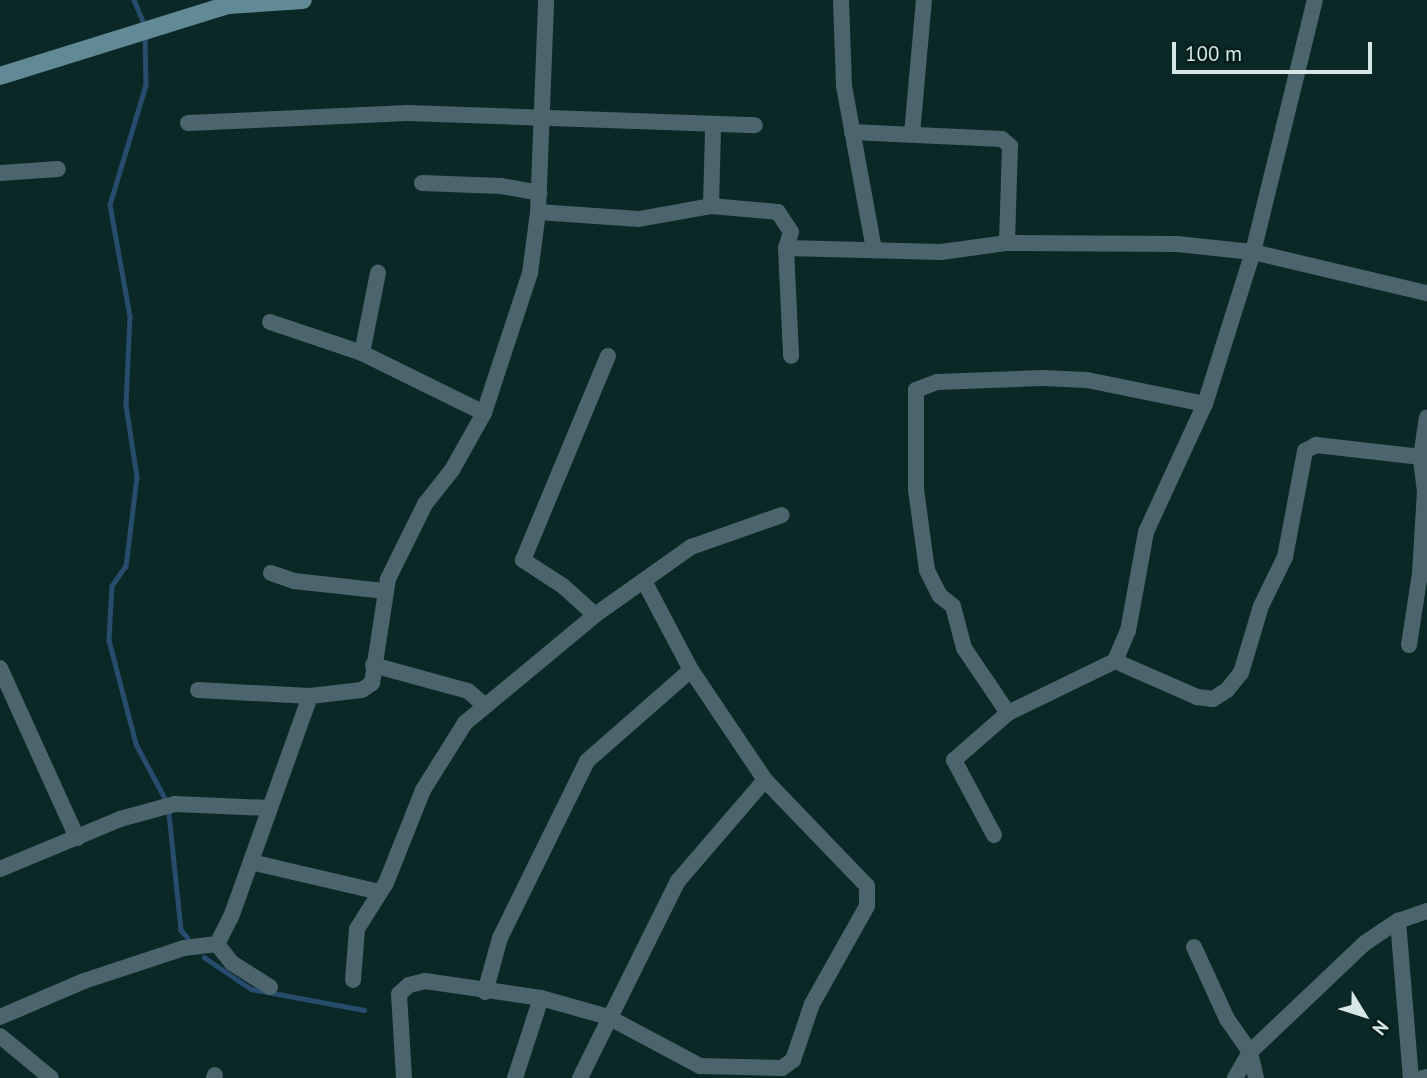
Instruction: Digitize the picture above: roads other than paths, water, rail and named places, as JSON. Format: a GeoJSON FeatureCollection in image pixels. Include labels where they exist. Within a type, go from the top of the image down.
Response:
{"type":"FeatureCollection","features":[{"type":"Feature","properties":{"kind":"street"},"geometry":{"type":"LineString","coordinates":[[0,76],[228,5],[303,0]]}},
{"type":"Feature","properties":{"kind":"street"},"geometry":{"type":"LineString","coordinates":[[198,690],[310,696],[369,689],[385,591],[425,504],[452,470],[485,413],[526,285],[538,212],[546,0]]}},
{"type":"Feature","properties":{"kind":"street"},"geometry":{"type":"LineString","coordinates":[[841,0],[844,86],[874,250]]}},
{"type":"Feature","properties":{"kind":"street"},"geometry":{"type":"LineString","coordinates":[[912,134],[924,0]]}},
{"type":"Feature","properties":{"kind":"street"},"geometry":{"type":"LineString","coordinates":[[994,835],[954,760],[1008,713],[1115,661],[1128,631],[1146,532],[1205,404],[1253,253],[1315,0]]}},
{"type":"Feature","properties":{"kind":"street"},"geometry":{"type":"LineString","coordinates":[[188,123],[228,124],[407,113],[542,117],[713,127],[755,125]]}},
{"type":"Feature","properties":{"kind":"street"},"geometry":{"type":"LineString","coordinates":[[711,206],[713,127]]}},
{"type":"Feature","properties":{"kind":"street"},"geometry":{"type":"LineString","coordinates":[[852,132],[996,138],[1010,146],[1007,243]]}},
{"type":"Feature","properties":{"kind":"street"},"geometry":{"type":"LineString","coordinates":[[0,173],[58,169]]}},
{"type":"Feature","properties":{"kind":"street"},"geometry":{"type":"LineString","coordinates":[[422,183],[501,186],[539,193]]}},
{"type":"Feature","properties":{"kind":"street"},"geometry":{"type":"LineString","coordinates":[[538,212],[639,219],[711,206],[778,212],[790,232],[786,248],[791,356]]}},
{"type":"Feature","properties":{"kind":"street"},"geometry":{"type":"LineString","coordinates":[[786,248],[941,252],[1007,243],[1177,244],[1253,253],[1427,293]]}},
{"type":"Feature","properties":{"kind":"street"},"geometry":{"type":"LineString","coordinates":[[362,353],[378,273]]}},
{"type":"Feature","properties":{"kind":"street"},"geometry":{"type":"LineString","coordinates":[[270,322],[362,353],[485,413]]}},
{"type":"Feature","properties":{"kind":"street"},"geometry":{"type":"LineString","coordinates":[[595,615],[563,586],[523,560],[608,356]]}},
{"type":"Feature","properties":{"kind":"street"},"geometry":{"type":"LineString","coordinates":[[1008,713],[964,648],[953,606],[940,596],[928,570],[916,490],[916,390],[937,382],[1065,379],[1205,404]]}},
{"type":"Feature","properties":{"kind":"street"},"geometry":{"type":"LineString","coordinates":[[1409,645],[1420,573],[1425,492],[1421,457],[1427,417]]}},
{"type":"Feature","properties":{"kind":"street"},"geometry":{"type":"LineString","coordinates":[[1115,661],[1197,697],[1213,699],[1227,690],[1241,673],[1261,606],[1285,557],[1305,451],[1316,446],[1421,457]]}},
{"type":"Feature","properties":{"kind":"street"},"geometry":{"type":"LineString","coordinates":[[354,980],[357,929],[380,892],[423,790],[450,743],[485,706],[595,615],[691,547],[782,514]]}},
{"type":"Feature","properties":{"kind":"street"},"geometry":{"type":"LineString","coordinates":[[271,573],[294,581],[385,591]]}},
{"type":"Feature","properties":{"kind":"street"},"geometry":{"type":"LineString","coordinates":[[404,1078],[399,994],[409,985],[425,981],[485,992],[541,998],[608,1017],[701,1072],[789,1066],[812,1004],[867,906],[868,893],[862,878],[765,780],[691,670],[644,581]]}},
{"type":"Feature","properties":{"kind":"street"},"geometry":{"type":"LineString","coordinates":[[373,665],[468,691],[485,706]]}},
{"type":"Feature","properties":{"kind":"street"},"geometry":{"type":"LineString","coordinates":[[0,668],[77,838]]}},
{"type":"Feature","properties":{"kind":"street"},"geometry":{"type":"LineString","coordinates":[[485,992],[500,938],[587,761],[691,670]]}},
{"type":"Feature","properties":{"kind":"street"},"geometry":{"type":"LineString","coordinates":[[217,944],[251,862],[310,696]]}},
{"type":"Feature","properties":{"kind":"street"},"geometry":{"type":"LineString","coordinates":[[580,1078],[678,881],[765,780]]}},
{"type":"Feature","properties":{"kind":"street"},"geometry":{"type":"LineString","coordinates":[[0,869],[120,819],[167,806],[269,808]]}},
{"type":"Feature","properties":{"kind":"street"},"geometry":{"type":"LineString","coordinates":[[251,862],[380,892]]}},
{"type":"Feature","properties":{"kind":"street"},"geometry":{"type":"LineString","coordinates":[[1235,1078],[1250,1052],[1364,943],[1398,921],[1427,911]]}},
{"type":"Feature","properties":{"kind":"street"},"geometry":{"type":"LineString","coordinates":[[1398,921],[1411,1078]]}},
{"type":"Feature","properties":{"kind":"street"},"geometry":{"type":"LineString","coordinates":[[217,944],[232,963],[270,987]]}},
{"type":"Feature","properties":{"kind":"street"},"geometry":{"type":"LineString","coordinates":[[0,1017],[83,981],[184,948],[217,944]]}},
{"type":"Feature","properties":{"kind":"street"},"geometry":{"type":"LineString","coordinates":[[1194,947],[1227,1019],[1250,1052],[1256,1078]]}},
{"type":"Feature","properties":{"kind":"street"},"geometry":{"type":"LineString","coordinates":[[515,1078],[541,998]]}},
{"type":"Feature","properties":{"kind":"street"},"geometry":{"type":"LineString","coordinates":[[0,1036],[51,1078]]}},
{"type":"Feature","properties":{"kind":"waterway"},"geometry":{"type":"LineString","coordinates":[[134,0],[145,26]]}},
{"type":"Feature","properties":{"kind":"waterway"},"geometry":{"type":"LineString","coordinates":[[145,35],[146,85],[110,205],[130,316],[126,405],[137,477],[126,566],[112,586],[109,640],[136,744],[168,804],[181,930],[188,938]]}},
{"type":"Feature","properties":{"kind":"waterway"},"geometry":{"type":"LineString","coordinates":[[204,957],[251,989],[364,1010]]}}]}
